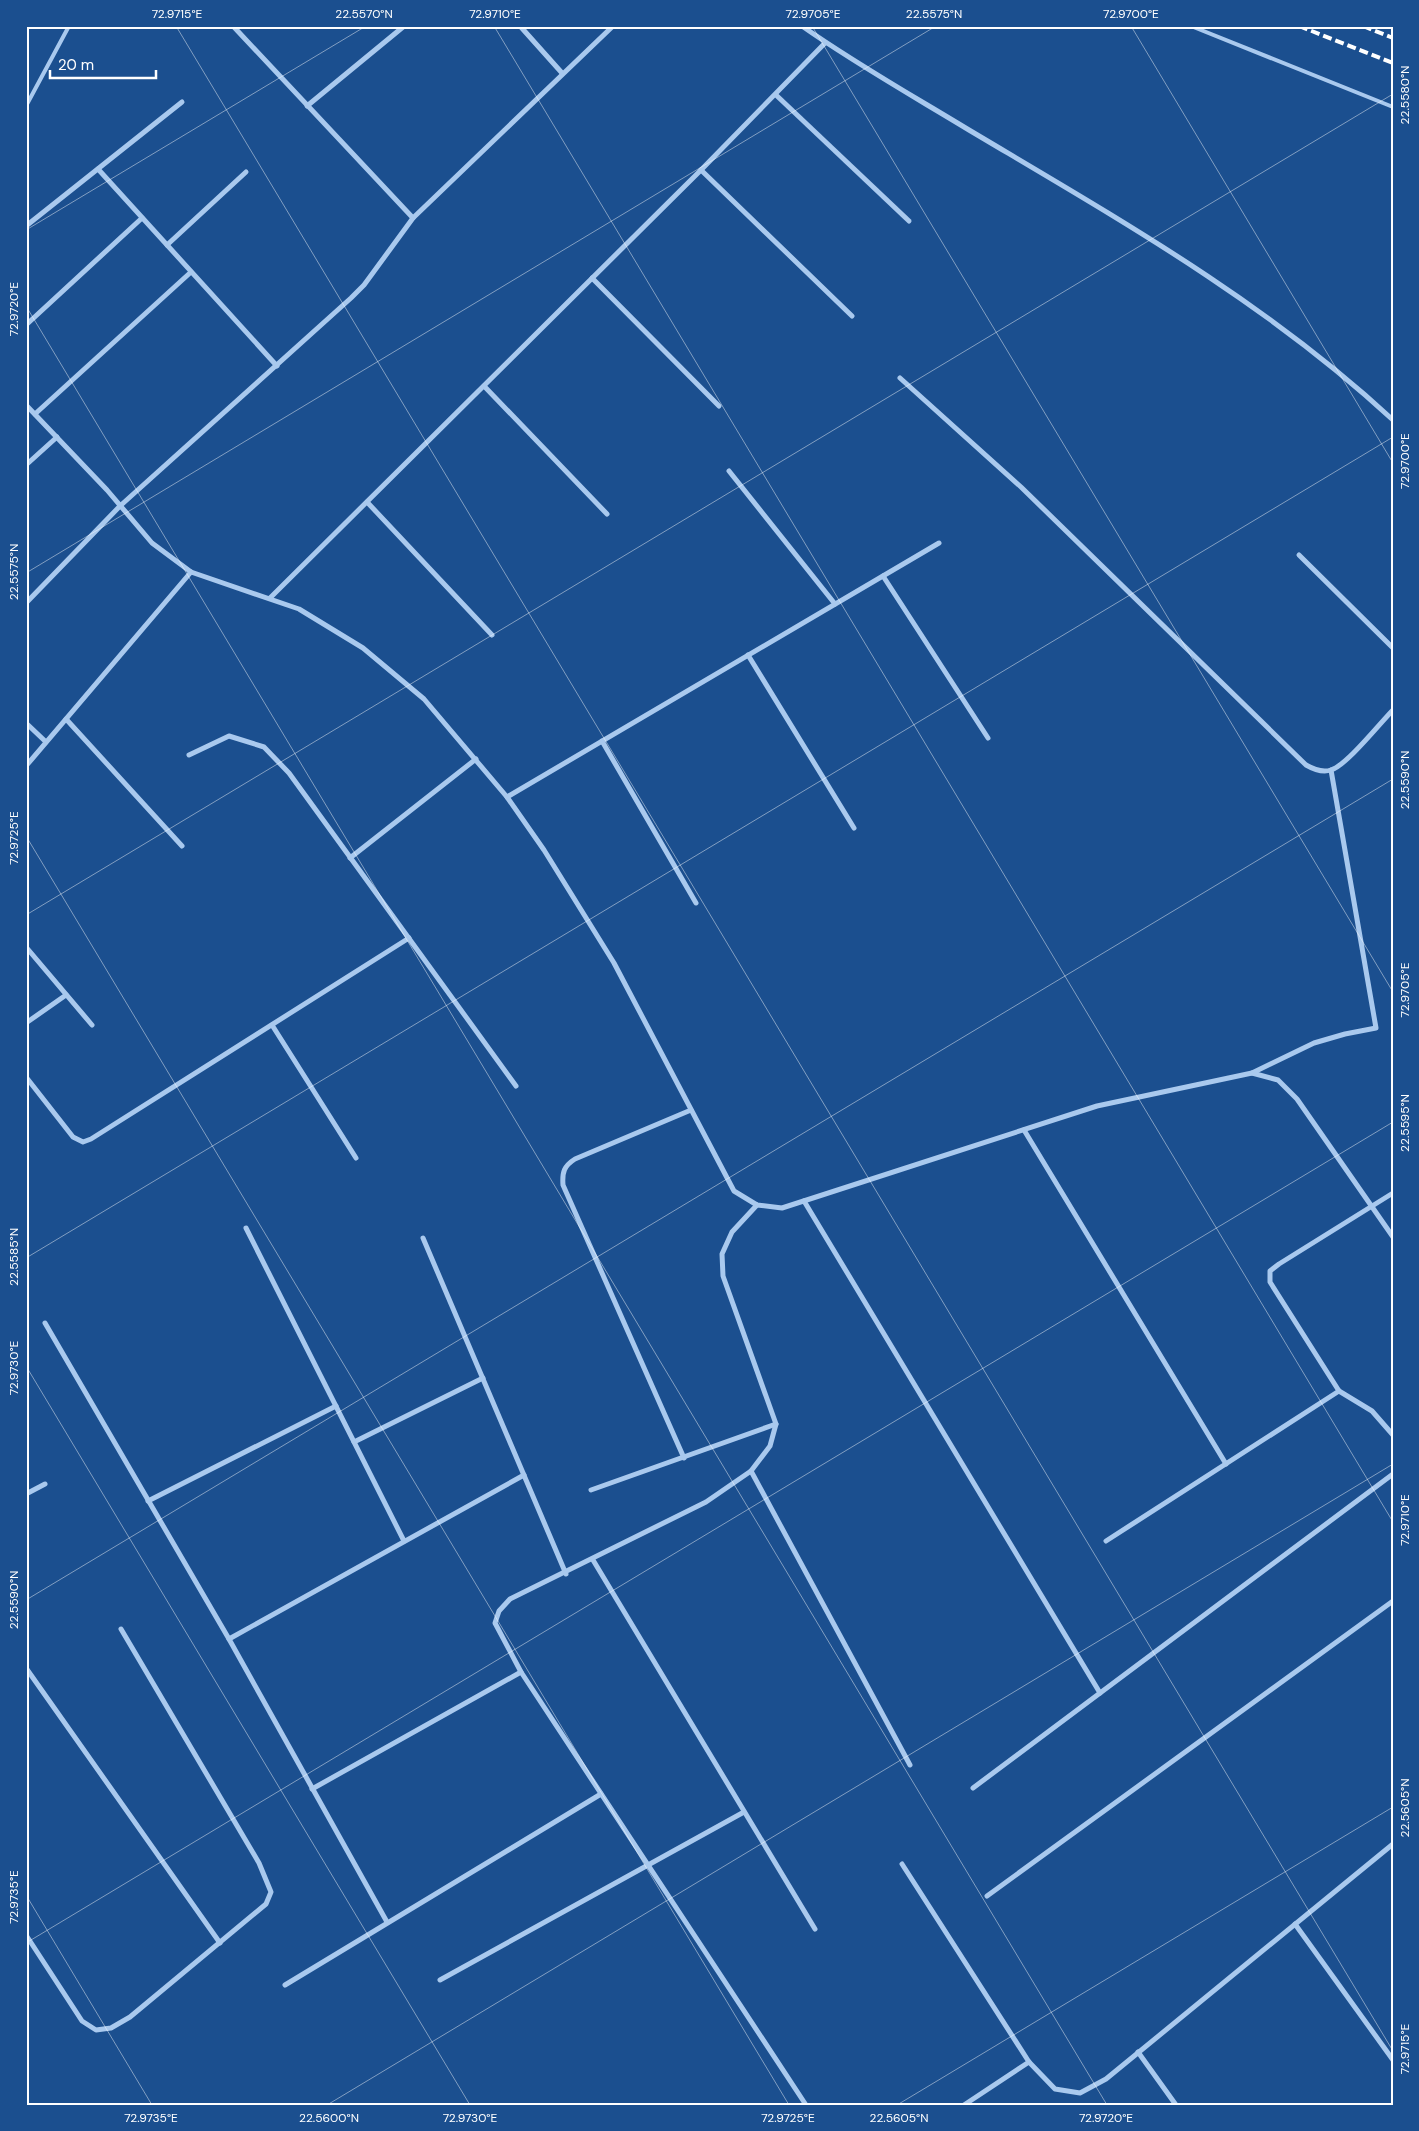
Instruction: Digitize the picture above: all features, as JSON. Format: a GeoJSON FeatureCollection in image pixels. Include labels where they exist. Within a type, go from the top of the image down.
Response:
{"type":"FeatureCollection","features":[{"type":"Feature","properties":{"kind":"street"},"geometry":{"type":"LineString","coordinates":[[233,26],[413,218]]}},
{"type":"Feature","properties":{"kind":"street"},"geometry":{"type":"LineString","coordinates":[[520,26],[562,73]]}},
{"type":"Feature","properties":{"kind":"street"},"geometry":{"type":"LineString","coordinates":[[26,603],[120,506],[278,366],[364,285],[413,218],[613,26]]}},
{"type":"Feature","properties":{"kind":"street"},"geometry":{"type":"LineString","coordinates":[[802,26],[825,42],[1101,208],[1228,289],[1289,331],[1393,420]]}},
{"type":"Feature","properties":{"kind":"street"},"geometry":{"type":"LineString","coordinates":[[307,106],[403,27]]}},
{"type":"Feature","properties":{"kind":"street"},"geometry":{"type":"LineString","coordinates":[[270,598],[701,170],[825,42]]}},
{"type":"Feature","properties":{"kind":"street"},"geometry":{"type":"LineString","coordinates":[[776,94],[909,221]]}},
{"type":"Feature","properties":{"kind":"street"},"geometry":{"type":"LineString","coordinates":[[26,226],[182,102]]}},
{"type":"Feature","properties":{"kind":"street"},"geometry":{"type":"LineString","coordinates":[[98,169],[278,366]]}},
{"type":"Feature","properties":{"kind":"street"},"geometry":{"type":"LineString","coordinates":[[701,170],[852,316]]}},
{"type":"Feature","properties":{"kind":"street"},"geometry":{"type":"LineString","coordinates":[[166,244],[246,172]]}},
{"type":"Feature","properties":{"kind":"street"},"geometry":{"type":"LineString","coordinates":[[26,325],[142,218]]}},
{"type":"Feature","properties":{"kind":"street"},"geometry":{"type":"LineString","coordinates":[[35,414],[191,272]]}},
{"type":"Feature","properties":{"kind":"street"},"geometry":{"type":"LineString","coordinates":[[592,278],[719,406]]}},
{"type":"Feature","properties":{"kind":"street"},"geometry":{"type":"LineString","coordinates":[[900,378],[1021,487],[1306,764],[1317,771],[1331,770],[1345,761],[1393,710]]}},
{"type":"Feature","properties":{"kind":"street"},"geometry":{"type":"LineString","coordinates":[[484,386],[607,514]]}},
{"type":"Feature","properties":{"kind":"street"},"geometry":{"type":"LineString","coordinates":[[26,405],[152,543],[191,572],[299,609],[363,648],[424,699],[507,797],[544,850],[614,963],[734,1191],[757,1205],[782,1208],[1097,1106],[1252,1073],[1314,1043],[1376,1028],[1331,770]]}},
{"type":"Feature","properties":{"kind":"street"},"geometry":{"type":"LineString","coordinates":[[26,464],[57,437]]}},
{"type":"Feature","properties":{"kind":"street"},"geometry":{"type":"LineString","coordinates":[[729,471],[836,604]]}},
{"type":"Feature","properties":{"kind":"street"},"geometry":{"type":"LineString","coordinates":[[367,502],[492,635]]}},
{"type":"Feature","properties":{"kind":"street"},"geometry":{"type":"LineString","coordinates":[[507,797],[939,544]]}},
{"type":"Feature","properties":{"kind":"street"},"geometry":{"type":"LineString","coordinates":[[1299,555],[1393,648]]}},
{"type":"Feature","properties":{"kind":"street"},"geometry":{"type":"LineString","coordinates":[[26,766],[191,572]]}},
{"type":"Feature","properties":{"kind":"street"},"geometry":{"type":"LineString","coordinates":[[884,576],[988,738]]}},
{"type":"Feature","properties":{"kind":"street"},"geometry":{"type":"LineString","coordinates":[[748,655],[854,828]]}},
{"type":"Feature","properties":{"kind":"street"},"geometry":{"type":"LineString","coordinates":[[66,719],[182,846]]}},
{"type":"Feature","properties":{"kind":"street"},"geometry":{"type":"LineString","coordinates":[[26,723],[46,742]]}},
{"type":"Feature","properties":{"kind":"street"},"geometry":{"type":"LineString","coordinates":[[189,755],[229,736],[264,747],[289,773],[516,1086]]}},
{"type":"Feature","properties":{"kind":"street"},"geometry":{"type":"LineString","coordinates":[[602,741],[696,903]]}},
{"type":"Feature","properties":{"kind":"street"},"geometry":{"type":"LineString","coordinates":[[350,858],[476,759]]}},
{"type":"Feature","properties":{"kind":"street"},"geometry":{"type":"LineString","coordinates":[[26,1077],[67,1131],[73,1137],[83,1142],[91,1139],[409,938]]}},
{"type":"Feature","properties":{"kind":"street"},"geometry":{"type":"LineString","coordinates":[[26,947],[92,1025]]}},
{"type":"Feature","properties":{"kind":"street"},"geometry":{"type":"LineString","coordinates":[[26,1023],[66,995]]}},
{"type":"Feature","properties":{"kind":"street"},"geometry":{"type":"LineString","coordinates":[[272,1025],[356,1158]]}},
{"type":"Feature","properties":{"kind":"street"},"geometry":{"type":"LineString","coordinates":[[1252,1073],[1278,1080],[1296,1099],[1393,1238]]}},
{"type":"Feature","properties":{"kind":"street"},"geometry":{"type":"LineString","coordinates":[[684,1458],[563,1184],[562,1173],[566,1165],[574,1159],[692,1110]]}},
{"type":"Feature","properties":{"kind":"street"},"geometry":{"type":"LineString","coordinates":[[1024,1130],[1226,1464]]}},
{"type":"Feature","properties":{"kind":"street"},"geometry":{"type":"LineString","coordinates":[[1393,1193],[1270,1272],[1270,1282],[1339,1391],[1372,1411],[1393,1434]]}},
{"type":"Feature","properties":{"kind":"street"},"geometry":{"type":"LineString","coordinates":[[804,1201],[1100,1693]]}},
{"type":"Feature","properties":{"kind":"street"},"geometry":{"type":"LineString","coordinates":[[757,1205],[732,1232],[722,1254],[723,1276],[776,1424],[770,1446],[751,1471],[706,1502],[566,1574],[510,1599],[499,1611],[495,1623],[521,1672],[646,1865],[806,2105]]}},
{"type":"Feature","properties":{"kind":"street"},"geometry":{"type":"LineString","coordinates":[[246,1228],[404,1542]]}},
{"type":"Feature","properties":{"kind":"street"},"geometry":{"type":"LineString","coordinates":[[423,1238],[566,1574]]}},
{"type":"Feature","properties":{"kind":"street"},"geometry":{"type":"LineString","coordinates":[[45,1323],[229,1639],[387,1922]]}},
{"type":"Feature","properties":{"kind":"street"},"geometry":{"type":"LineString","coordinates":[[354,1442],[483,1378]]}},
{"type":"Feature","properties":{"kind":"street"},"geometry":{"type":"LineString","coordinates":[[1106,1541],[1339,1391]]}},
{"type":"Feature","properties":{"kind":"street"},"geometry":{"type":"LineString","coordinates":[[148,1501],[336,1406]]}},
{"type":"Feature","properties":{"kind":"street"},"geometry":{"type":"LineString","coordinates":[[590,1490],[776,1424]]}},
{"type":"Feature","properties":{"kind":"street"},"geometry":{"type":"LineString","coordinates":[[751,1471],[910,1765]]}},
{"type":"Feature","properties":{"kind":"street"},"geometry":{"type":"LineString","coordinates":[[974,1788],[1393,1474]]}},
{"type":"Feature","properties":{"kind":"street"},"geometry":{"type":"LineString","coordinates":[[229,1639],[524,1475]]}},
{"type":"Feature","properties":{"kind":"street"},"geometry":{"type":"LineString","coordinates":[[26,1494],[45,1484]]}},
{"type":"Feature","properties":{"kind":"street"},"geometry":{"type":"LineString","coordinates":[[592,1560],[815,1929]]}},
{"type":"Feature","properties":{"kind":"street"},"geometry":{"type":"LineString","coordinates":[[987,1896],[1393,1601]]}},
{"type":"Feature","properties":{"kind":"street"},"geometry":{"type":"LineString","coordinates":[[26,1935],[82,2020],[96,2030],[111,2028],[130,2018],[266,1904],[271,1892],[267,1877],[120,1629]]}},
{"type":"Feature","properties":{"kind":"street"},"geometry":{"type":"LineString","coordinates":[[26,1668],[220,1943]]}},
{"type":"Feature","properties":{"kind":"street"},"geometry":{"type":"LineString","coordinates":[[312,1789],[521,1672]]}},
{"type":"Feature","properties":{"kind":"street"},"geometry":{"type":"LineString","coordinates":[[285,1985],[601,1794]]}},
{"type":"Feature","properties":{"kind":"street"},"geometry":{"type":"LineString","coordinates":[[440,1980],[744,1812]]}},
{"type":"Feature","properties":{"kind":"street"},"geometry":{"type":"LineString","coordinates":[[902,1864],[1029,2062],[1055,2089],[1080,2093],[1106,2079],[1393,1844]]}},
{"type":"Feature","properties":{"kind":"street"},"geometry":{"type":"LineString","coordinates":[[1295,1924],[1393,2060]]}},
{"type":"Feature","properties":{"kind":"street"},"geometry":{"type":"LineString","coordinates":[[1138,2052],[1176,2105]]}},
{"type":"Feature","properties":{"kind":"street"},"geometry":{"type":"LineString","coordinates":[[964,2105],[1029,2062]]}},
{"type":"Feature","properties":{"kind":"lane"},"geometry":{"type":"LineString","coordinates":[[26,106],[70,26]]}},
{"type":"Feature","properties":{"kind":"lane"},"geometry":{"type":"LineString","coordinates":[[1191,26],[1393,107]]}},
{"type":"Feature","properties":{"kind":"railway"},"geometry":{"type":"LineString","coordinates":[[1299,26],[1393,63]]}},
{"type":"Feature","properties":{"kind":"railway"},"geometry":{"type":"LineString","coordinates":[[1363,26],[1393,38]]}}]}
